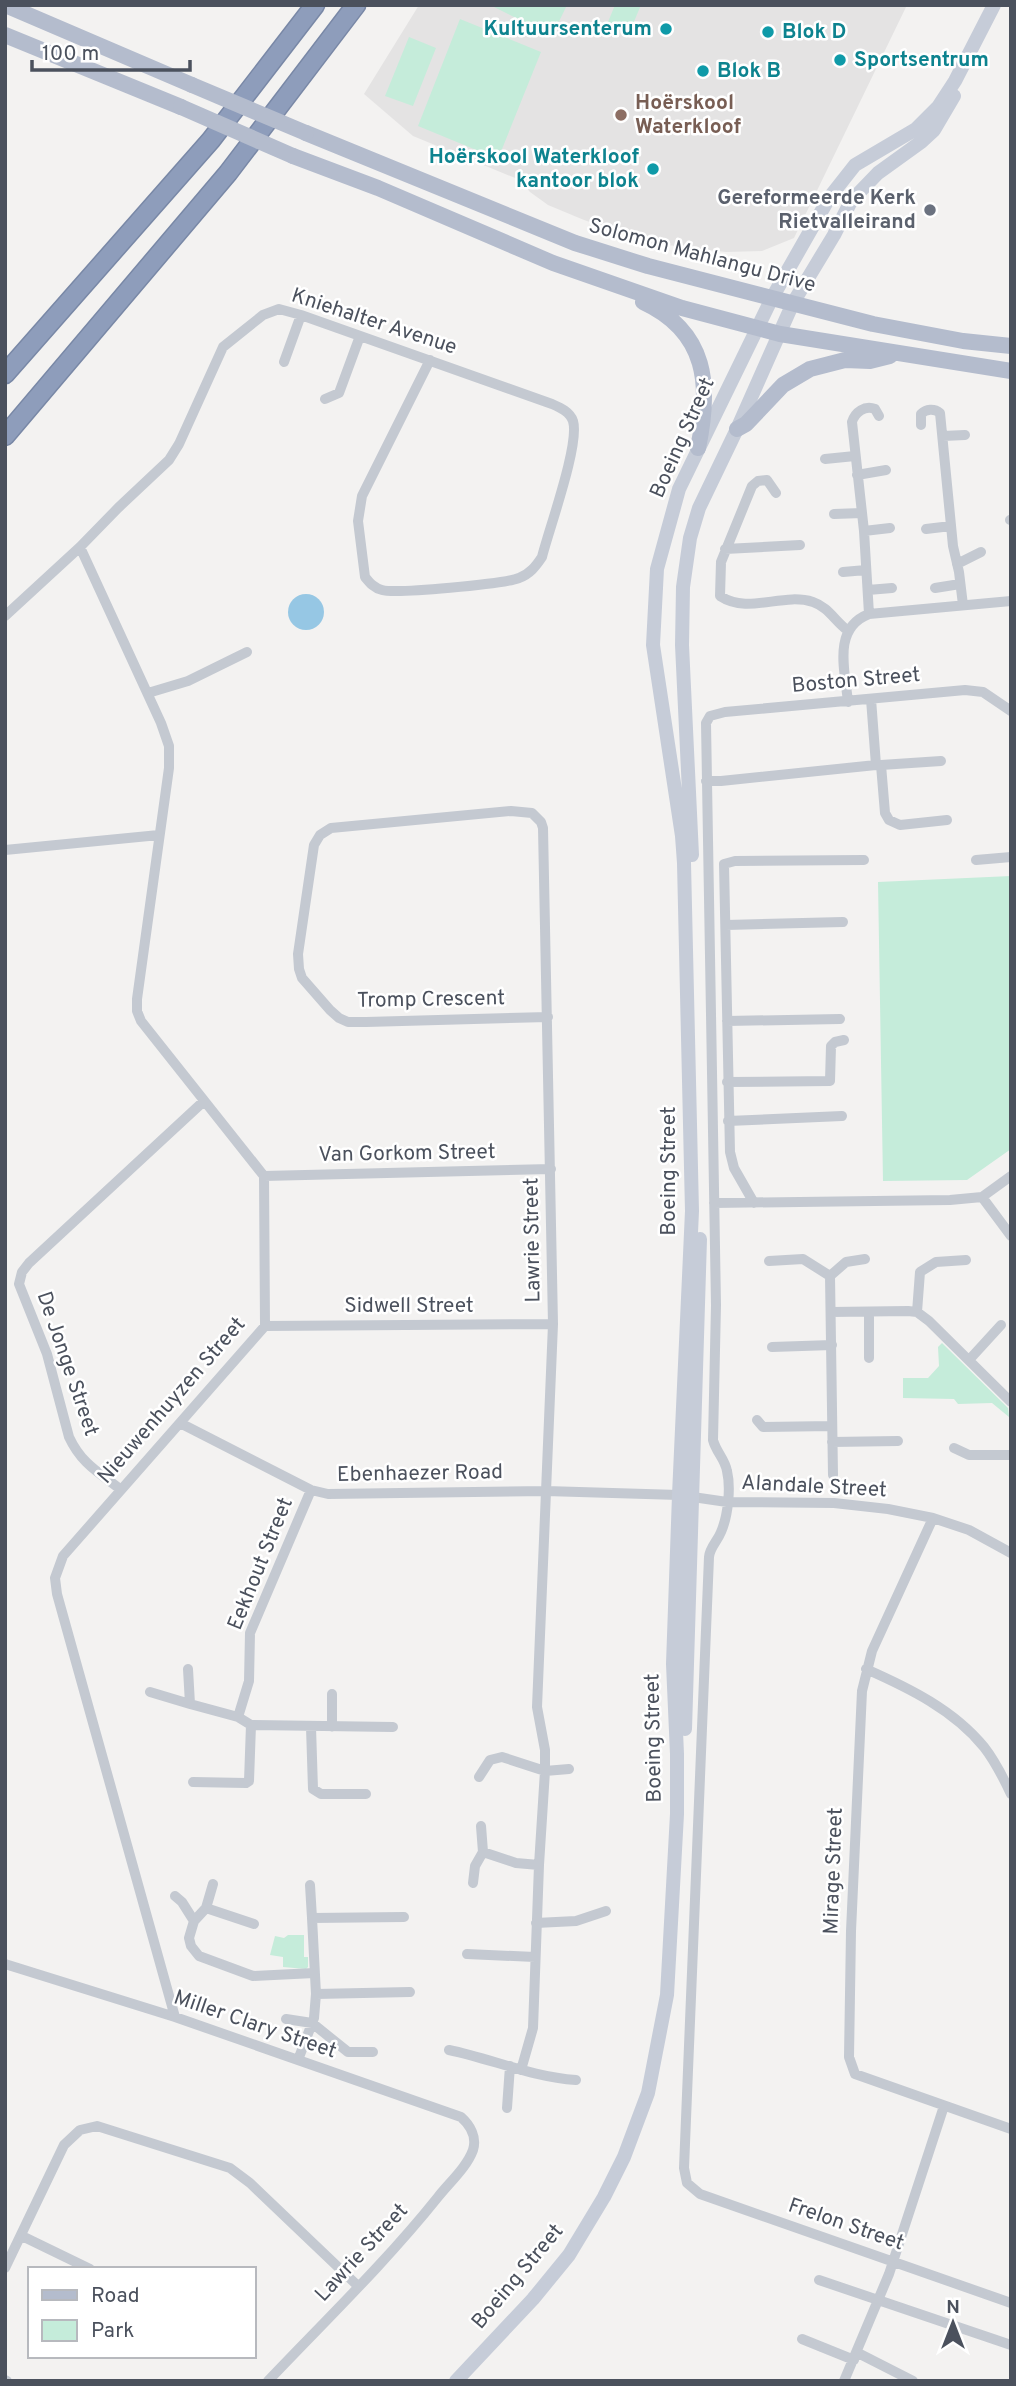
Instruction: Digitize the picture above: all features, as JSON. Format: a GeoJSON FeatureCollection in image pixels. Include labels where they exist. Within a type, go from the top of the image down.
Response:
{"type":"FeatureCollection","features":[{"type":"Feature","properties":{"kind":"highway"},"geometry":{"type":"LineString","coordinates":[[5,374],[211,139],[315,5]]}},
{"type":"Feature","properties":{"kind":"highway"},"geometry":{"type":"LineString","coordinates":[[5,436],[228,173],[356,5]]}},
{"type":"Feature","properties":{"kind":"main road","name":"Solomon Mahlangu Drive"},"geometry":{"type":"LineString","coordinates":[[5,5],[306,133],[575,243],[648,266],[873,324],[962,341],[1011,346]]}},
{"type":"Feature","properties":{"kind":"main road","name":"Boeing Street"},"geometry":{"type":"LineString","coordinates":[[463,2381],[537,2304],[579,2248],[616,2188],[655,2088],[675,1986],[692,1211],[682,836],[653,645],[657,569],[679,489],[698,448],[772,298],[840,181],[870,155],[916,129],[938,107],[955,81],[994,5]]}},
{"type":"Feature","properties":{"kind":"main road","name":"Boeing Street"},"geometry":{"type":"LineString","coordinates":[[456,2381],[533,2299],[569,2255],[604,2197],[624,2157],[648,2094],[667,1995],[674,1892],[677,1754],[674,1664],[700,1282],[692,835],[682,645],[683,587],[690,538],[699,508],[793,303],[851,201],[878,173],[921,142],[940,120],[1003,5]]}},
{"type":"Feature","properties":{"kind":"main road"},"geometry":{"type":"LineString","coordinates":[[5,35],[293,156],[378,188],[655,308],[673,322],[687,339],[701,365],[705,412],[698,448]]}},
{"type":"Feature","properties":{"kind":"main road"},"geometry":{"type":"LineString","coordinates":[[554,263],[682,308],[780,334],[1011,371]]}},
{"type":"Feature","properties":{"kind":"main road"},"geometry":{"type":"LineString","coordinates":[[737,429],[746,424],[783,386],[810,369],[845,360],[870,361],[900,354]]}},
{"type":"Feature","properties":{"kind":"street","name":"Kniehalter Avenue"},"geometry":{"type":"LineString","coordinates":[[5,616],[169,460],[179,444],[223,347],[255,320],[279,309],[360,335],[430,360],[552,404],[572,418],[575,437],[542,556],[536,568],[517,579],[397,591],[379,589],[365,577],[362,567],[359,506],[430,360]]}},
{"type":"Feature","properties":{"kind":"street"},"geometry":{"type":"LineString","coordinates":[[284,362],[301,315]]}},
{"type":"Feature","properties":{"kind":"street"},"geometry":{"type":"LineString","coordinates":[[325,399],[340,393],[360,335]]}},
{"type":"Feature","properties":{"kind":"street"},"geometry":{"type":"LineString","coordinates":[[869,614],[864,531],[852,426],[853,418],[860,411],[871,407],[878,410],[879,416]]}},
{"type":"Feature","properties":{"kind":"street"},"geometry":{"type":"LineString","coordinates":[[921,425],[920,416],[923,412],[939,412],[951,526],[963,605]]}},
{"type":"Feature","properties":{"kind":"street"},"geometry":{"type":"LineString","coordinates":[[943,436],[965,435]]}},
{"type":"Feature","properties":{"kind":"street"},"geometry":{"type":"LineString","coordinates":[[825,459],[855,456]]}},
{"type":"Feature","properties":{"kind":"street"},"geometry":{"type":"LineString","coordinates":[[857,475],[886,470]]}},
{"type":"Feature","properties":{"kind":"street"},"geometry":{"type":"LineString","coordinates":[[776,493],[767,481],[755,483],[721,562],[719,592],[722,598],[750,605],[809,601],[825,609],[847,630]]}},
{"type":"Feature","properties":{"kind":"street"},"geometry":{"type":"LineString","coordinates":[[834,514],[862,513]]}},
{"type":"Feature","properties":{"kind":"street"},"geometry":{"type":"LineString","coordinates":[[926,529],[951,526]]}},
{"type":"Feature","properties":{"kind":"street"},"geometry":{"type":"LineString","coordinates":[[864,531],[890,528]]}},
{"type":"Feature","properties":{"kind":"street"},"geometry":{"type":"LineString","coordinates":[[725,549],[800,545]]}},
{"type":"Feature","properties":{"kind":"street"},"geometry":{"type":"LineString","coordinates":[[80,547],[148,693],[166,735],[170,756],[137,1011],[141,1021],[264,1176]]}},
{"type":"Feature","properties":{"kind":"street"},"geometry":{"type":"LineString","coordinates":[[957,564],[981,552]]}},
{"type":"Feature","properties":{"kind":"street"},"geometry":{"type":"LineString","coordinates":[[843,572],[866,570]]}},
{"type":"Feature","properties":{"kind":"street"},"geometry":{"type":"LineString","coordinates":[[935,587],[960,584]]}},
{"type":"Feature","properties":{"kind":"street"},"geometry":{"type":"LineString","coordinates":[[868,590],[892,588]]}},
{"type":"Feature","properties":{"kind":"street"},"geometry":{"type":"LineString","coordinates":[[848,702],[844,648],[847,630],[856,620],[869,614],[1011,601]]}},
{"type":"Feature","properties":{"kind":"street"},"geometry":{"type":"LineString","coordinates":[[148,693],[188,681],[247,652]]}},
{"type":"Feature","properties":{"kind":"street","name":"Boston Street"},"geometry":{"type":"LineString","coordinates":[[705,726],[710,716],[720,713],[976,690],[997,700],[1011,711]]}},
{"type":"Feature","properties":{"kind":"street"},"geometry":{"type":"LineString","coordinates":[[871,699],[885,813],[889,820],[900,825],[947,820]]}},
{"type":"Feature","properties":{"kind":"street","name":"Boeing Street"},"geometry":{"type":"LineString","coordinates":[[684,2168],[709,1557],[711,1547],[722,1530],[729,1486],[727,1468],[715,1449],[713,1440],[716,1305],[705,726]]}},
{"type":"Feature","properties":{"kind":"street"},"geometry":{"type":"LineString","coordinates":[[706,781],[941,761]]}},
{"type":"Feature","properties":{"kind":"street","name":"Lawrie Street"},"geometry":{"type":"LineString","coordinates":[[476,813],[532,813],[543,828],[553,1324],[537,1707],[545,1749],[545,1771],[538,1865],[533,2028],[521,2070]]}},
{"type":"Feature","properties":{"kind":"street","name":"Tromp Crescent"},"geometry":{"type":"LineString","coordinates":[[476,813],[331,828],[320,835],[314,845],[299,969],[309,987],[330,1010],[348,1022],[548,1017]]}},
{"type":"Feature","properties":{"kind":"street"},"geometry":{"type":"LineString","coordinates":[[5,850],[159,835]]}},
{"type":"Feature","properties":{"kind":"street"},"geometry":{"type":"LineString","coordinates":[[976,860],[1011,857]]}},
{"type":"Feature","properties":{"kind":"street"},"geometry":{"type":"LineString","coordinates":[[754,1203],[732,1162],[728,1121],[724,864],[864,860]]}},
{"type":"Feature","properties":{"kind":"street"},"geometry":{"type":"LineString","coordinates":[[726,925],[843,922]]}},
{"type":"Feature","properties":{"kind":"street"},"geometry":{"type":"LineString","coordinates":[[727,1021],[839,1019]]}},
{"type":"Feature","properties":{"kind":"street"},"geometry":{"type":"LineString","coordinates":[[727,1083],[830,1081],[831,1046],[844,1040]]}},
{"type":"Feature","properties":{"kind":"street","name":"De Jonge Street"},"geometry":{"type":"LineString","coordinates":[[120,1489],[79,1457],[69,1437],[47,1354],[19,1278],[29,1264],[204,1101]]}},
{"type":"Feature","properties":{"kind":"street"},"geometry":{"type":"LineString","coordinates":[[728,1121],[842,1116]]}},
{"type":"Feature","properties":{"kind":"street","name":"Van Gorkom Street"},"geometry":{"type":"LineString","coordinates":[[264,1176],[551,1170]]}},
{"type":"Feature","properties":{"kind":"street","name":"Nieuwenhuyzen Street"},"geometry":{"type":"LineString","coordinates":[[174,2017],[55,1578],[63,1556],[265,1326],[264,1176]]}},
{"type":"Feature","properties":{"kind":"street"},"geometry":{"type":"LineString","coordinates":[[713,1203],[982,1197],[1011,1176]]}},
{"type":"Feature","properties":{"kind":"street"},"geometry":{"type":"LineString","coordinates":[[982,1197],[1011,1236]]}},
{"type":"Feature","properties":{"kind":"street"},"geometry":{"type":"LineString","coordinates":[[769,1261],[803,1259],[830,1276]]}},
{"type":"Feature","properties":{"kind":"street"},"geometry":{"type":"LineString","coordinates":[[830,1276],[846,1262],[865,1259]]}},
{"type":"Feature","properties":{"kind":"street"},"geometry":{"type":"LineString","coordinates":[[917,1312],[920,1272],[936,1262],[966,1260]]}},
{"type":"Feature","properties":{"kind":"street"},"geometry":{"type":"LineString","coordinates":[[830,1276],[833,1475]]}},
{"type":"Feature","properties":{"kind":"street"},"geometry":{"type":"LineString","coordinates":[[831,1312],[917,1312],[1011,1402]]}},
{"type":"Feature","properties":{"kind":"street"},"geometry":{"type":"LineString","coordinates":[[869,1312],[869,1358]]}},
{"type":"Feature","properties":{"kind":"street","name":"Sidwell Street"},"geometry":{"type":"LineString","coordinates":[[265,1326],[553,1324]]}},
{"type":"Feature","properties":{"kind":"street"},"geometry":{"type":"LineString","coordinates":[[969,1360],[1001,1325]]}},
{"type":"Feature","properties":{"kind":"street"},"geometry":{"type":"LineString","coordinates":[[772,1347],[832,1345]]}},
{"type":"Feature","properties":{"kind":"street"},"geometry":{"type":"LineString","coordinates":[[757,1420],[763,1427],[832,1426]]}},
{"type":"Feature","properties":{"kind":"street","name":"Ebenhaezer Road"},"geometry":{"type":"LineString","coordinates":[[180,1423],[311,1490],[336,1495],[546,1491],[685,1496]]}},
{"type":"Feature","properties":{"kind":"street"},"geometry":{"type":"LineString","coordinates":[[832,1442],[898,1441]]}},
{"type":"Feature","properties":{"kind":"street"},"geometry":{"type":"LineString","coordinates":[[954,1448],[969,1455],[1011,1455]]}},
{"type":"Feature","properties":{"kind":"street","name":"Eekhout Street"},"geometry":{"type":"LineString","coordinates":[[238,1717],[248,1681],[250,1633],[311,1490]]}},
{"type":"Feature","properties":{"kind":"street","name":"Alandale Street"},"geometry":{"type":"LineString","coordinates":[[685,1496],[727,1502],[834,1503],[888,1508],[933,1518],[969,1530],[1011,1553]]}},
{"type":"Feature","properties":{"kind":"street","name":"Mirage Street"},"geometry":{"type":"LineString","coordinates":[[933,1518],[866,1669],[859,1720],[849,2057],[855,2074],[1011,2129]]}},
{"type":"Feature","properties":{"kind":"street"},"geometry":{"type":"LineString","coordinates":[[866,1669],[905,1686],[970,1731],[996,1764],[1011,1794]]}},
{"type":"Feature","properties":{"kind":"street"},"geometry":{"type":"LineString","coordinates":[[188,1670],[190,1704]]}},
{"type":"Feature","properties":{"kind":"street"},"geometry":{"type":"LineString","coordinates":[[150,1692],[238,1717],[251,1725],[393,1727]]}},
{"type":"Feature","properties":{"kind":"street"},"geometry":{"type":"LineString","coordinates":[[332,1694],[332,1727]]}},
{"type":"Feature","properties":{"kind":"street"},"geometry":{"type":"LineString","coordinates":[[193,1782],[247,1783],[251,1725]]}},
{"type":"Feature","properties":{"kind":"street"},"geometry":{"type":"LineString","coordinates":[[311,1727],[313,1789],[321,1794],[366,1794]]}},
{"type":"Feature","properties":{"kind":"street"},"geometry":{"type":"LineString","coordinates":[[479,1777],[489,1760],[499,1757],[545,1771],[569,1769]]}},
{"type":"Feature","properties":{"kind":"street"},"geometry":{"type":"LineString","coordinates":[[473,1883],[475,1866],[483,1852],[481,1826]]}},
{"type":"Feature","properties":{"kind":"street"},"geometry":{"type":"LineString","coordinates":[[483,1852],[516,1863],[538,1865]]}},
{"type":"Feature","properties":{"kind":"street"},"geometry":{"type":"LineString","coordinates":[[213,1884],[206,1908],[194,1921],[189,1938],[191,1946],[199,1956],[253,1976],[314,1973]]}},
{"type":"Feature","properties":{"kind":"street"},"geometry":{"type":"LineString","coordinates":[[298,2060],[313,2023],[316,1994],[310,1885]]}},
{"type":"Feature","properties":{"kind":"street"},"geometry":{"type":"LineString","coordinates":[[175,1896],[194,1921]]}},
{"type":"Feature","properties":{"kind":"street"},"geometry":{"type":"LineString","coordinates":[[206,1908],[254,1924]]}},
{"type":"Feature","properties":{"kind":"street"},"geometry":{"type":"LineString","coordinates":[[536,1923],[576,1921],[606,1911]]}},
{"type":"Feature","properties":{"kind":"street"},"geometry":{"type":"LineString","coordinates":[[313,1918],[404,1917]]}},
{"type":"Feature","properties":{"kind":"street"},"geometry":{"type":"LineString","coordinates":[[467,1954],[535,1957]]}},
{"type":"Feature","properties":{"kind":"street","name":"Miller Clary Street"},"geometry":{"type":"LineString","coordinates":[[5,1964],[174,2017],[461,2117],[471,2130],[474,2146]]}},
{"type":"Feature","properties":{"kind":"street"},"geometry":{"type":"LineString","coordinates":[[316,1994],[410,1992]]}},
{"type":"Feature","properties":{"kind":"street"},"geometry":{"type":"LineString","coordinates":[[286,2019],[313,2023],[348,2052],[373,2052]]}},
{"type":"Feature","properties":{"kind":"street"},"geometry":{"type":"LineString","coordinates":[[449,2050],[549,2078],[576,2080]]}},
{"type":"Feature","properties":{"kind":"street"},"geometry":{"type":"LineString","coordinates":[[507,2108],[510,2066]]}},
{"type":"Feature","properties":{"kind":"street"},"geometry":{"type":"LineString","coordinates":[[845,2381],[880,2300],[944,2106]]}},
{"type":"Feature","properties":{"kind":"street"},"geometry":{"type":"LineString","coordinates":[[5,2268],[64,2145],[80,2130],[97,2126],[230,2168],[250,2183],[358,2286]]}},
{"type":"Feature","properties":{"kind":"street","name":"Lawrie Street"},"geometry":{"type":"LineString","coordinates":[[268,2381],[406,2237],[470,2155],[474,2146]]}},
{"type":"Feature","properties":{"kind":"street","name":"Frelon Street"},"geometry":{"type":"LineString","coordinates":[[684,2168],[687,2183],[700,2194],[1011,2302]]}},
{"type":"Feature","properties":{"kind":"street"},"geometry":{"type":"LineString","coordinates":[[22,2236],[86,2267]]}},
{"type":"Feature","properties":{"kind":"street"},"geometry":{"type":"LineString","coordinates":[[819,2280],[1011,2345]]}},
{"type":"Feature","properties":{"kind":"street"},"geometry":{"type":"LineString","coordinates":[[802,2339],[856,2356],[913,2381]]}},
{"type":"Feature","properties":{"kind":"shaded area","name":"Hoërskool Waterkloof"},"geometry":{"type":"Polygon","coordinates":[[[419,5],[907,5],[794,238],[762,251],[726,252],[651,243],[584,220],[548,205],[530,192],[520,180],[413,136],[364,94],[419,5]]]}},
{"type":"Feature","properties":{"kind":"green space"},"geometry":{"type":"Polygon","coordinates":[[[490,5],[567,5],[552,36],[490,5]]]}},
{"type":"Feature","properties":{"kind":"green space"},"geometry":{"type":"Polygon","coordinates":[[[615,5],[641,5],[630,31],[608,22],[615,5]]]}},
{"type":"Feature","properties":{"kind":"green space"},"geometry":{"type":"Polygon","coordinates":[[[460,19],[541,52],[498,159],[418,126],[460,19]]]}},
{"type":"Feature","properties":{"kind":"green space"},"geometry":{"type":"Polygon","coordinates":[[[409,37],[436,48],[413,106],[385,96],[409,37]]]}},
{"type":"Feature","properties":{"kind":"green space"},"geometry":{"type":"Polygon","coordinates":[[[1011,876],[1011,1149],[967,1180],[883,1181],[878,882],[1011,876]]]}},
{"type":"Feature","properties":{"kind":"green space"},"geometry":{"type":"Polygon","coordinates":[[[942,1343],[1008,1408],[1009,1417],[992,1403],[958,1404],[954,1399],[903,1398],[903,1378],[928,1378],[939,1366],[938,1347],[942,1343]]]}},
{"type":"Feature","properties":{"kind":"green space"},"geometry":{"type":"Polygon","coordinates":[[[288,1935],[304,1935],[304,1957],[308,1957],[306,1969],[283,1967],[283,1957],[270,1955],[275,1936],[284,1938],[288,1935]]]}},
{"type":"Feature","properties":{"kind":"water"},"geometry":{"type":"Polygon","coordinates":[[[306,594],[319,599],[324,612],[319,625],[306,630],[293,625],[288,612],[293,599],[306,594]]]}},
{"type":"Feature","properties":{"kind":"place","name":"Kultuursenterum"},"geometry":{"type":"Point","coordinates":[666,29]}},
{"type":"Feature","properties":{"kind":"place","name":"Blok D"},"geometry":{"type":"Point","coordinates":[768,32]}},
{"type":"Feature","properties":{"kind":"place","name":"Sportsentrum"},"geometry":{"type":"Point","coordinates":[840,60]}},
{"type":"Feature","properties":{"kind":"place","name":"Blok B"},"geometry":{"type":"Point","coordinates":[703,71]}},
{"type":"Feature","properties":{"kind":"place","name":"Hoërskool Waterkloof"},"geometry":{"type":"Point","coordinates":[621,115]}},
{"type":"Feature","properties":{"kind":"place","name":"Hoërskool Waterkloof kantoor blok"},"geometry":{"type":"Point","coordinates":[653,169]}},
{"type":"Feature","properties":{"kind":"place","name":"Gereformeerde Kerk Rietvalleirand"},"geometry":{"type":"Point","coordinates":[930,210]}}]}
